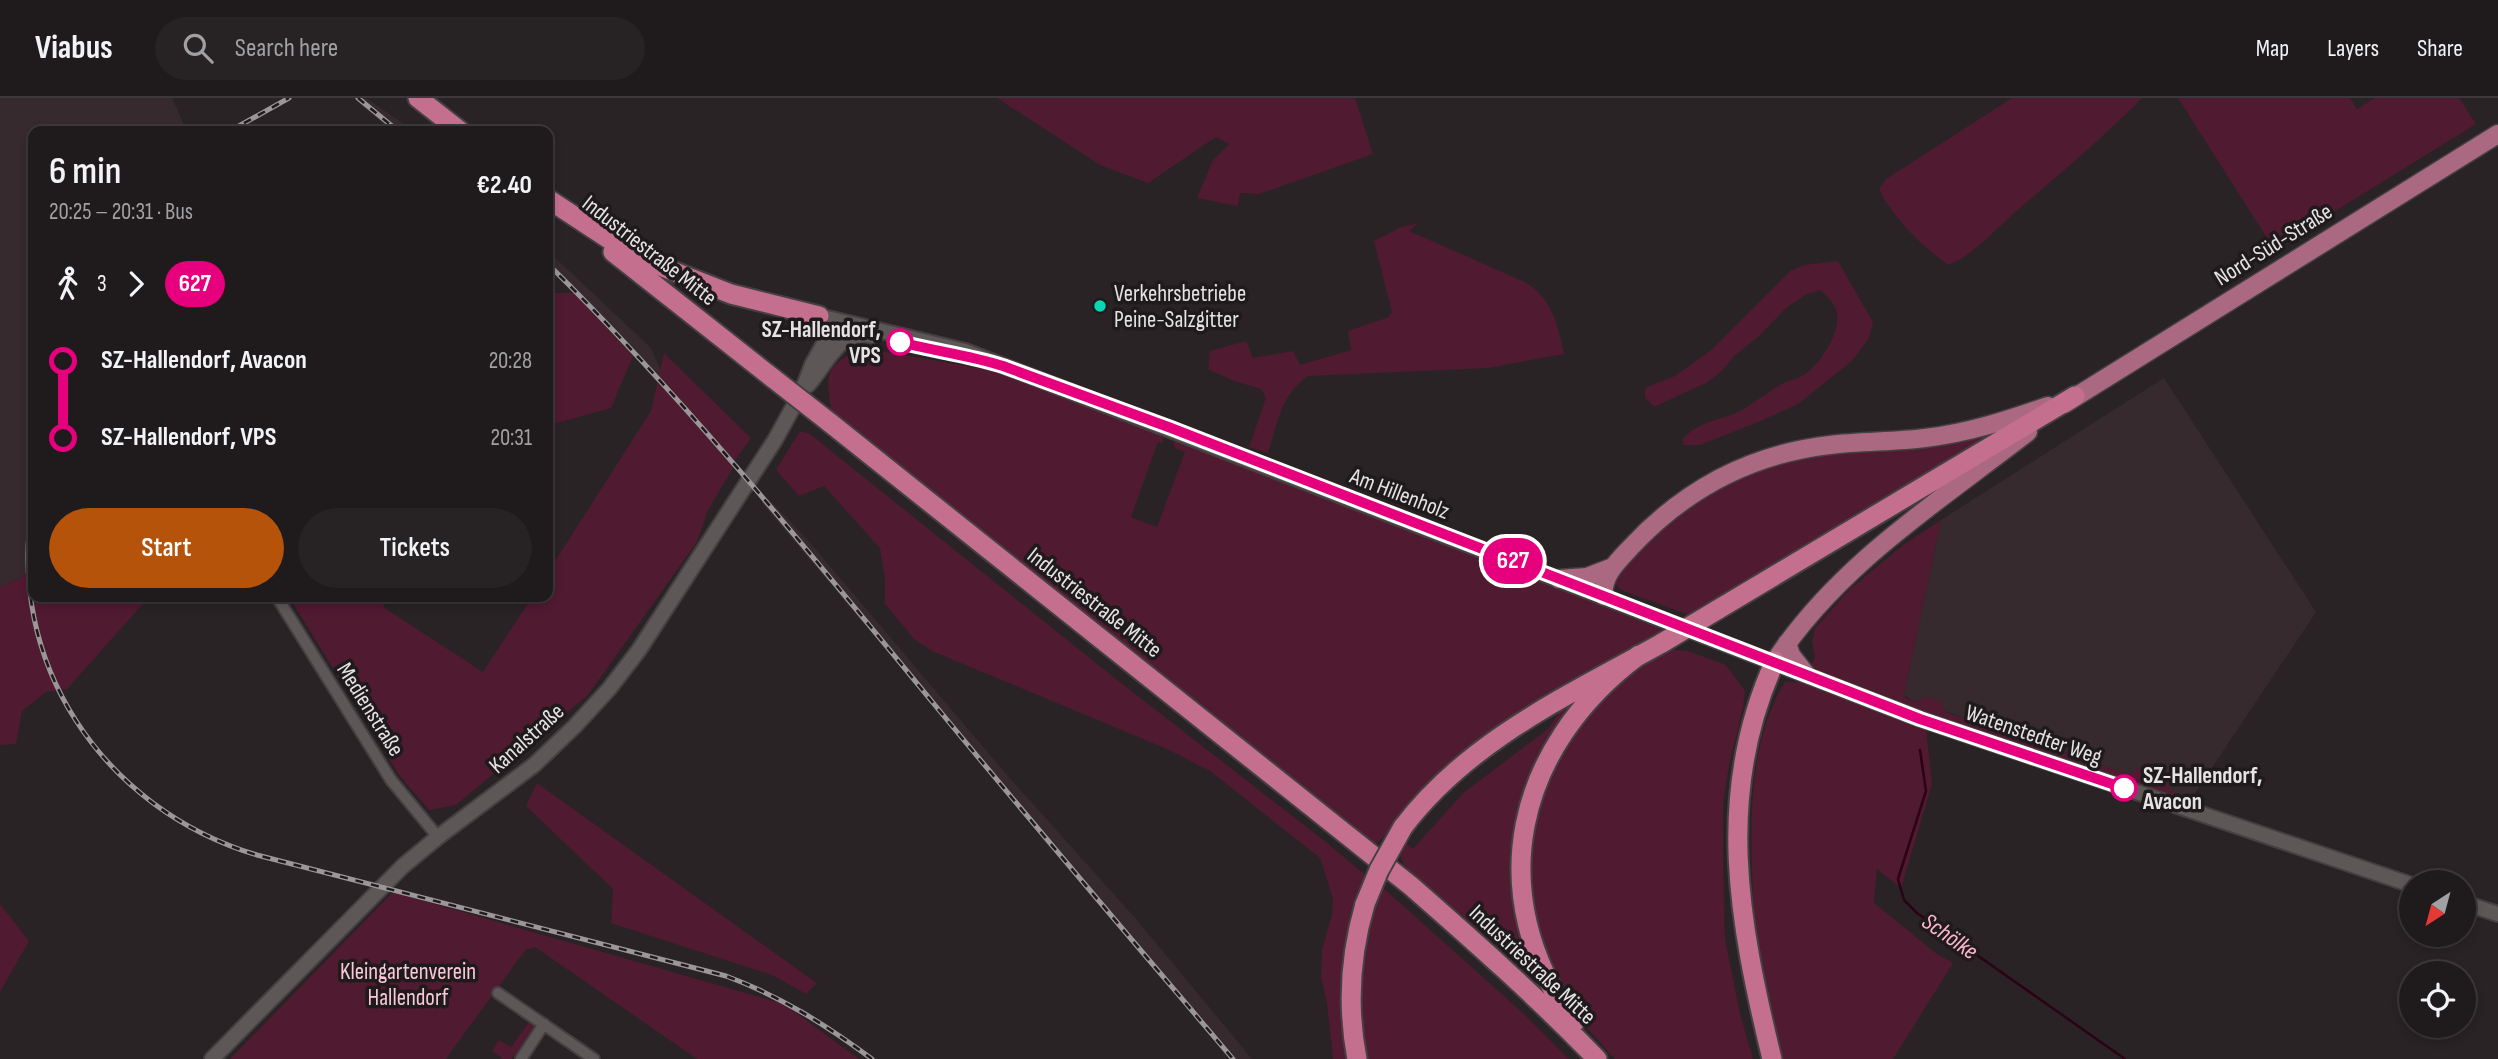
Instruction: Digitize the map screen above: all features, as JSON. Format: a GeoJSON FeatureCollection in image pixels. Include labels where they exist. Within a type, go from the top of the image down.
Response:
{"type":"FeatureCollection","features":[{"type":"Feature","properties":{"kind":"highway"},"geometry":{"type":"LineString","coordinates":[[418,98],[454,126]]}},
{"type":"Feature","properties":{"kind":"highway"},"geometry":{"type":"LineString","coordinates":[[553,203],[615,243],[665,268],[731,294],[819,316]]}},
{"type":"Feature","properties":{"kind":"highway","name":"Industriestraße Mitte"},"geometry":{"type":"LineString","coordinates":[[553,204],[1411,886],[1478,943],[1599,1059]]}},
{"type":"Feature","properties":{"kind":"highway"},"geometry":{"type":"LineString","coordinates":[[1357,1059],[1351,981],[1365,904],[1379,870],[1404,827],[1445,779],[1502,735],[1599,676],[1661,643],[2075,396]]}},
{"type":"Feature","properties":{"kind":"highway"},"geometry":{"type":"LineString","coordinates":[[1599,1059],[1565,1010],[1536,955],[1528,928],[1523,895],[1523,843],[1536,787],[1560,737],[1604,684],[1639,655]]}},
{"type":"Feature","properties":{"kind":"highway"},"geometry":{"type":"LineString","coordinates":[[1772,1059],[1744,930],[1736,831],[1743,757],[1758,705],[1775,661]]}},
{"type":"Feature","properties":{"kind":"main road","name":"Nord-Süd-Straße"},"geometry":{"type":"LineString","coordinates":[[2075,396],[2498,134]]}},
{"type":"Feature","properties":{"kind":"main road"},"geometry":{"type":"LineString","coordinates":[[1604,596],[1602,588],[1613,568],[1671,509],[1720,477],[1754,462],[1816,446],[1926,438],[1961,432],[2020,416],[2075,396]]}},
{"type":"Feature","properties":{"kind":"main road"},"geometry":{"type":"LineString","coordinates":[[1775,661],[1809,615],[1856,567],[1956,485],[2075,396]]}},
{"type":"Feature","properties":{"kind":"main road"},"geometry":{"type":"LineString","coordinates":[[1559,579],[1587,577],[1613,568]]}},
{"type":"Feature","properties":{"kind":"main road"},"geometry":{"type":"LineString","coordinates":[[1787,643],[1791,655],[1805,673]]}},
{"type":"Feature","properties":{"kind":"street","name":"Am Hillenholz"},"geometry":{"type":"LineString","coordinates":[[819,316],[965,351],[1171,428],[1920,719]]}},
{"type":"Feature","properties":{"kind":"street"},"geometry":{"type":"LineString","coordinates":[[819,316],[834,332],[836,348]]}},
{"type":"Feature","properties":{"kind":"street"},"geometry":{"type":"LineString","coordinates":[[834,332],[857,324]]}},
{"type":"Feature","properties":{"kind":"street","name":"Kanalstraße"},"geometry":{"type":"LineString","coordinates":[[212,1059],[403,866],[534,765],[609,689],[639,650],[775,440],[802,391],[819,351],[834,332]]}},
{"type":"Feature","properties":{"kind":"street","name":"Am Hillenholz"},"geometry":{"type":"LineString","coordinates":[[836,348],[855,334],[863,334],[937,352],[981,358]]}},
{"type":"Feature","properties":{"kind":"street","name":"Kanalstraße"},"geometry":{"type":"LineString","coordinates":[[802,391],[822,370],[836,348]]}},
{"type":"Feature","properties":{"kind":"street","name":"Medienstraße"},"geometry":{"type":"LineString","coordinates":[[280,602],[391,780],[438,837]]}},
{"type":"Feature","properties":{"kind":"street","name":"Watenstedter Weg"},"geometry":{"type":"LineString","coordinates":[[1920,719],[2399,881]]}},
{"type":"Feature","properties":{"kind":"street"},"geometry":{"type":"LineString","coordinates":[[2476,907],[2498,914]]}},
{"type":"Feature","properties":{"kind":"street"},"geometry":{"type":"LineString","coordinates":[[498,993],[594,1059]]}},
{"type":"Feature","properties":{"kind":"street"},"geometry":{"type":"LineString","coordinates":[[521,1059],[544,1024]]}},
{"type":"Feature","properties":{"kind":"shaded area"},"geometry":{"type":"Polygon","coordinates":[[[0,98],[172,98],[185,126],[28,126],[28,568],[24,576],[0,587],[0,98]]]}},
{"type":"Feature","properties":{"kind":"shaded area"},"geometry":{"type":"Polygon","coordinates":[[[353,98],[366,98],[407,126],[386,126],[353,98]]]}},
{"type":"Feature","properties":{"kind":"shaded area"},"geometry":{"type":"Polygon","coordinates":[[[553,256],[651,348],[664,378],[735,460],[733,468],[633,356],[553,274],[553,256]]]}},
{"type":"Feature","properties":{"kind":"shaded area"},"geometry":{"type":"Polygon","coordinates":[[[2164,378],[2316,612],[2191,799],[1904,695],[1941,520],[2164,378]]]}},
{"type":"Feature","properties":{"kind":"shaded area"},"geometry":{"type":"Polygon","coordinates":[[[764,494],[806,538],[1007,775],[1136,919],[1252,1059],[1230,1059],[762,503],[764,494]]]}},
{"type":"Feature","properties":{"kind":"green space"},"geometry":{"type":"Polygon","coordinates":[[[997,98],[1355,98],[1373,154],[1259,194],[1240,193],[1238,206],[1197,198],[1213,160],[1229,144],[1216,137],[1148,183],[1100,165],[997,98]]]}},
{"type":"Feature","properties":{"kind":"green space"},"geometry":{"type":"Polygon","coordinates":[[[2012,98],[2142,98],[1982,243],[1948,265],[1909,231],[1879,189],[1886,179],[2012,98]]]}},
{"type":"Feature","properties":{"kind":"green space"},"geometry":{"type":"Polygon","coordinates":[[[2178,98],[2350,98],[2357,109],[2375,98],[2459,98],[2476,124],[2274,249],[2178,98]]]}},
{"type":"Feature","properties":{"kind":"green space"},"geometry":{"type":"Polygon","coordinates":[[[1419,223],[1409,231],[1527,283],[1536,290],[1553,314],[1564,354],[1488,368],[1308,376],[1291,392],[1286,401],[1268,453],[1249,447],[1266,398],[1261,389],[1208,369],[1210,351],[1246,341],[1253,358],[1293,351],[1300,365],[1351,350],[1348,331],[1389,317],[1392,312],[1374,241],[1401,227],[1419,223]]]}},
{"type":"Feature","properties":{"kind":"green space"},"geometry":{"type":"Polygon","coordinates":[[[1838,261],[1873,322],[1869,338],[1853,360],[1798,404],[1700,445],[1684,445],[1682,439],[1696,428],[1740,411],[1777,387],[1809,371],[1823,355],[1834,335],[1837,315],[1834,305],[1821,290],[1807,294],[1787,307],[1759,336],[1734,356],[1720,373],[1706,383],[1654,407],[1645,398],[1645,388],[1675,376],[1711,350],[1790,271],[1804,265],[1838,261]]]}},
{"type":"Feature","properties":{"kind":"green space"},"geometry":{"type":"Polygon","coordinates":[[[553,293],[574,293],[633,356],[611,408],[553,424],[553,293]]]}},
{"type":"Feature","properties":{"kind":"green space"},"geometry":{"type":"Polygon","coordinates":[[[862,348],[991,370],[1158,431],[1163,443],[1158,442],[1131,517],[1157,527],[1185,452],[1175,448],[1173,444],[1176,440],[1669,626],[1641,642],[1641,646],[1405,811],[1375,844],[832,418],[829,375],[839,362],[862,348]]]}},
{"type":"Feature","properties":{"kind":"green space"},"geometry":{"type":"Polygon","coordinates":[[[664,353],[751,438],[735,460],[707,512],[697,542],[588,695],[456,805],[429,810],[399,775],[292,602],[386,602],[383,607],[483,672],[529,602],[553,602],[553,564],[651,411],[664,353]]]}},
{"type":"Feature","properties":{"kind":"green space"},"geometry":{"type":"Polygon","coordinates":[[[2001,428],[1999,433],[1689,615],[1621,590],[1612,581],[1679,510],[1759,464],[2001,428]]]}},
{"type":"Feature","properties":{"kind":"green space"},"geometry":{"type":"Polygon","coordinates":[[[800,431],[810,434],[1369,878],[1352,1059],[1333,1059],[1327,1003],[1321,977],[1322,950],[1332,914],[1333,898],[1320,858],[1210,771],[1167,749],[932,651],[914,639],[885,604],[885,580],[880,548],[824,486],[799,496],[776,470],[800,431]]]}},
{"type":"Feature","properties":{"kind":"green space"},"geometry":{"type":"Polygon","coordinates":[[[1941,520],[1904,695],[1906,698],[1917,702],[1927,697],[1941,701],[1945,712],[2128,774],[2149,762],[2164,771],[2169,790],[2191,799],[2195,798],[2184,816],[1926,728],[1932,784],[1901,888],[1877,869],[1874,903],[1937,954],[1953,963],[1893,1059],[1777,1059],[1760,985],[1754,936],[1752,814],[1757,758],[1764,731],[1785,682],[1803,682],[1815,657],[1812,642],[1815,628],[1850,589],[1903,545],[1941,520]]]}},
{"type":"Feature","properties":{"kind":"green space"},"geometry":{"type":"Polygon","coordinates":[[[28,568],[28,602],[145,602],[67,689],[46,692],[22,711],[16,744],[0,745],[0,587],[24,576],[28,568]]]}},
{"type":"Feature","properties":{"kind":"green space"},"geometry":{"type":"Polygon","coordinates":[[[1665,649],[1688,651],[1726,665],[1745,691],[1723,804],[1723,861],[1725,939],[1740,1014],[1753,1059],[1615,1059],[1577,1017],[1539,943],[1530,880],[1530,856],[1536,817],[1558,758],[1591,708],[1632,670],[1665,649]]]}},
{"type":"Feature","properties":{"kind":"green space"},"geometry":{"type":"Polygon","coordinates":[[[1602,679],[1521,817],[1545,986],[1405,867],[1399,853],[1403,840],[1413,849],[1463,793],[1548,729],[1562,709],[1602,679]]]}},
{"type":"Feature","properties":{"kind":"green space"},"geometry":{"type":"Polygon","coordinates":[[[537,783],[817,983],[806,994],[772,975],[611,923],[613,889],[526,806],[537,783]]]}},
{"type":"Feature","properties":{"kind":"green space"},"geometry":{"type":"Polygon","coordinates":[[[1380,885],[1524,1014],[1569,1059],[1365,1059],[1358,1031],[1358,954],[1380,885]]]}},
{"type":"Feature","properties":{"kind":"green space","name":"Kleingartenverein Hallendorf"},"geometry":{"type":"Polygon","coordinates":[[[393,892],[784,1004],[859,1059],[697,1059],[535,947],[526,950],[517,961],[446,1059],[230,1059],[393,892]]]}},
{"type":"Feature","properties":{"kind":"green space"},"geometry":{"type":"Polygon","coordinates":[[[0,904],[29,941],[0,992],[0,904]]]}},
{"type":"Feature","properties":{"kind":"green space"},"geometry":{"type":"Polygon","coordinates":[[[521,1008],[539,1020],[512,1059],[503,1059],[492,1051],[499,1040],[511,1047],[529,1022],[518,1013],[521,1008]]]}},
{"type":"Feature","properties":{"kind":"waterway","name":"Schölke"},"geometry":{"type":"LineString","coordinates":[[1920,750],[1926,791],[1898,879],[1904,900],[1917,913],[2125,1059]]}},
{"type":"Feature","properties":{"kind":"railway"},"geometry":{"type":"LineString","coordinates":[[239,126],[289,98]]}},
{"type":"Feature","properties":{"kind":"railway"},"geometry":{"type":"LineString","coordinates":[[358,98],[392,126]]}},
{"type":"Feature","properties":{"kind":"railway"},"geometry":{"type":"LineString","coordinates":[[553,269],[650,369],[747,479],[1233,1059]]}},
{"type":"Feature","properties":{"kind":"railway"},"geometry":{"type":"LineString","coordinates":[[32,602],[34,618],[51,672],[76,721],[111,765],[153,803],[202,833],[257,855],[726,976],[802,1012],[872,1059]]}},
{"type":"Feature","properties":{"kind":"bus line","name":"627"},"geometry":{"type":"LineString","coordinates":[[900,342],[937,352],[981,358],[1003,366],[1171,428],[1920,719],[2124,788]]}},
{"type":"Feature","properties":{"kind":"place","name":"Verkehrsbetriebe Peine-Salzgitter"},"geometry":{"type":"Point","coordinates":[1100,306]}},
{"type":"Feature","properties":{"kind":"place","name":"SZ-Hallendorf, VPS"},"geometry":{"type":"Point","coordinates":[900,342]}},
{"type":"Feature","properties":{"kind":"place","name":"SZ-Hallendorf, Avacon"},"geometry":{"type":"Point","coordinates":[2124,788]}}]}
